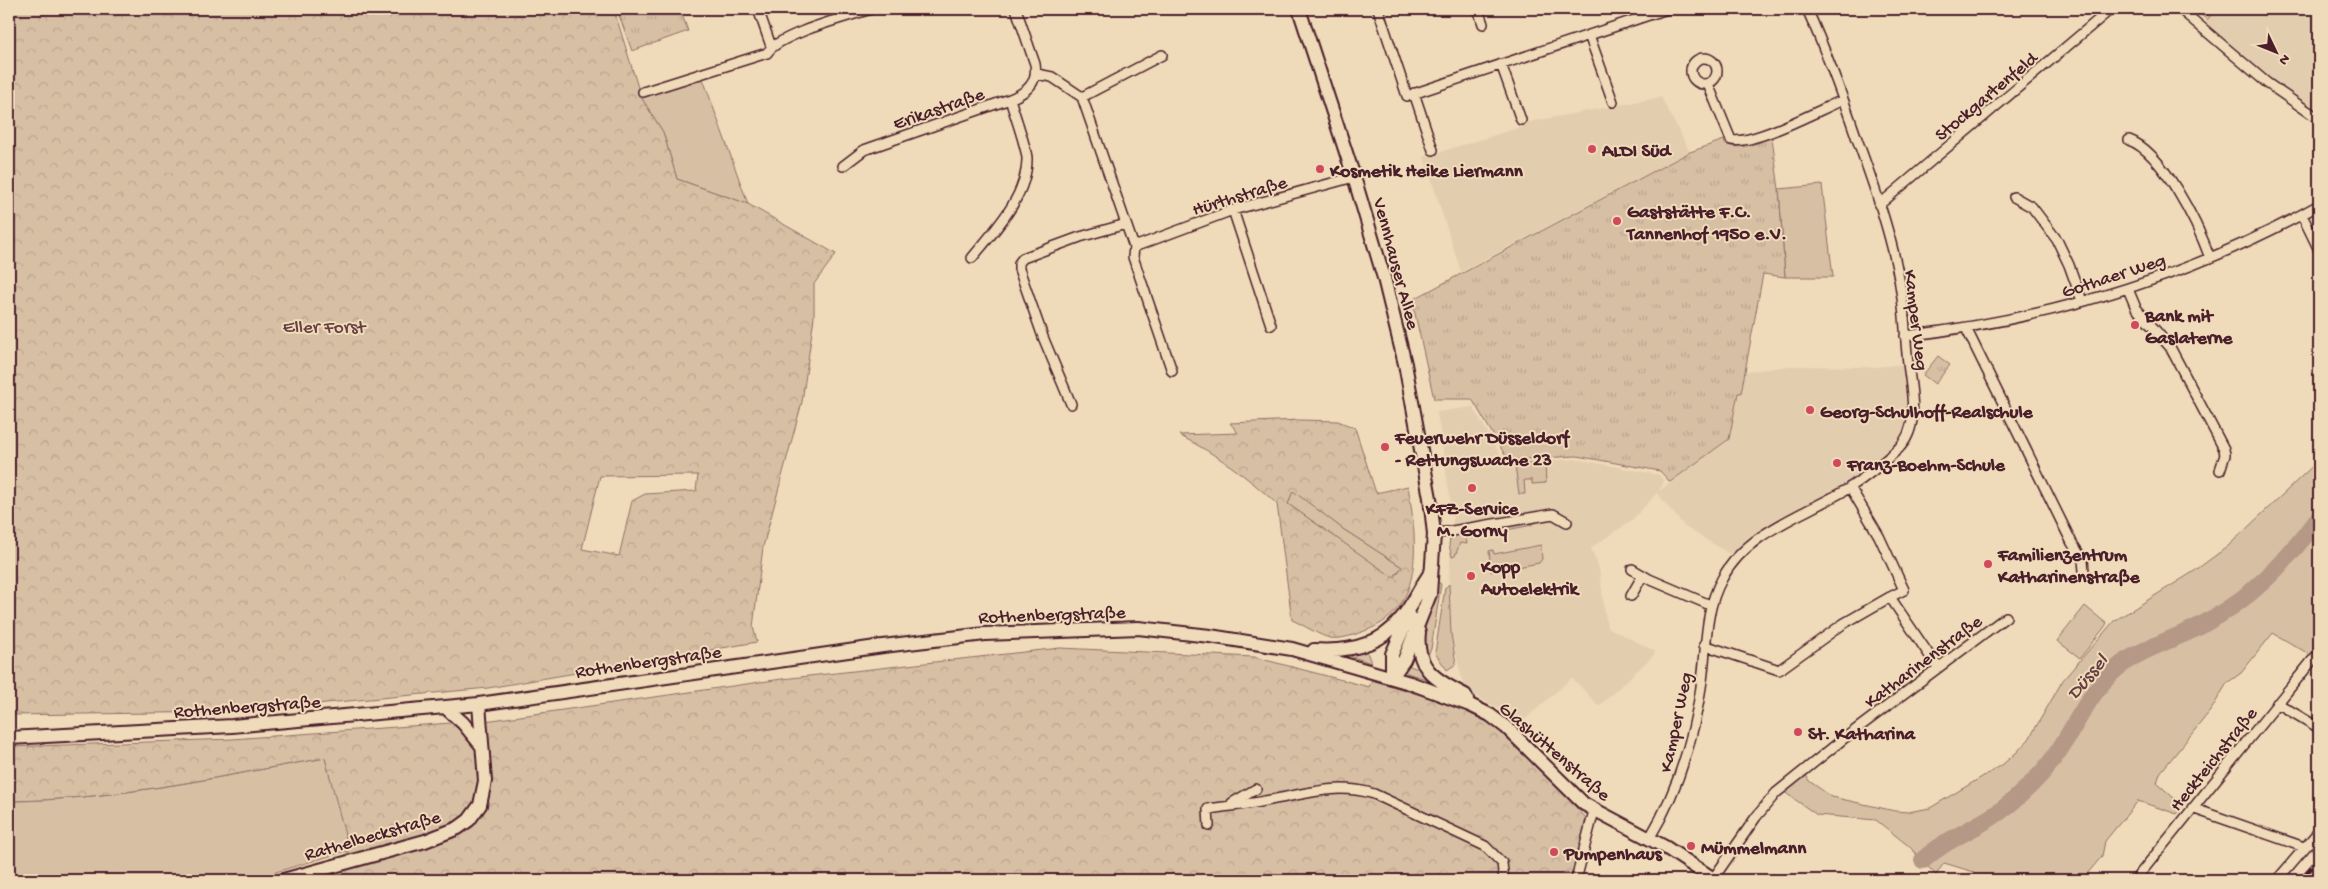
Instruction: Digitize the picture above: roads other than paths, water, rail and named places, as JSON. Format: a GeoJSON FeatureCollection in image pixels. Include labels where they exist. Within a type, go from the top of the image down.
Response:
{"type":"FeatureCollection","features":[{"type":"Feature","properties":{"kind":"main road","name":"Vennhauser Allee"},"geometry":{"type":"LineString","coordinates":[[1299,9],[1354,177],[1384,278],[1405,364],[1428,490],[1434,534],[1430,594],[1404,660],[1392,677]]}},
{"type":"Feature","properties":{"kind":"main road","name":"Vennhauser Allee"},"geometry":{"type":"LineString","coordinates":[[1367,644],[1382,636],[1400,621],[1430,572]]}},
{"type":"Feature","properties":{"kind":"main road","name":"Vennhauser Allee"},"geometry":{"type":"LineString","coordinates":[[1392,677],[1392,654],[1430,572]]}},
{"type":"Feature","properties":{"kind":"main road"},"geometry":{"type":"LineString","coordinates":[[1420,619],[1418,651],[1422,662],[1432,676],[1464,695],[1470,705]]}},
{"type":"Feature","properties":{"kind":"main road","name":"Rothenbergstraße"},"geometry":{"type":"LineString","coordinates":[[9,738],[232,726],[445,708],[883,646],[985,634],[1138,628],[1210,636],[1292,649],[1392,677]]}},
{"type":"Feature","properties":{"kind":"main road","name":"Rothenbergstraße"},"geometry":{"type":"LineString","coordinates":[[1292,649],[1341,650],[1367,644]]}},
{"type":"Feature","properties":{"kind":"main road","name":"Glashüttenstraße"},"geometry":{"type":"LineString","coordinates":[[1392,677],[1470,705],[1490,715],[1507,728],[1570,791],[1594,810],[1648,839],[1714,880]]}},
{"type":"Feature","properties":{"kind":"main road","name":"Rathelbeckstraße"},"geometry":{"type":"LineString","coordinates":[[283,880],[425,841],[458,828],[477,811],[485,781],[478,704]]}},
{"type":"Feature","properties":{"kind":"main road"},"geometry":{"type":"LineString","coordinates":[[445,708],[463,723],[481,746]]}},
{"type":"Feature","properties":{"kind":"street"},"geometry":{"type":"LineString","coordinates":[[758,9],[771,46]]}},
{"type":"Feature","properties":{"kind":"street"},"geometry":{"type":"LineString","coordinates":[[643,92],[766,54],[771,46],[786,38],[871,9]]}},
{"type":"Feature","properties":{"kind":"street"},"geometry":{"type":"LineString","coordinates":[[1016,9],[1037,74],[1052,77],[1082,97],[1134,247],[1134,257],[1172,371]]}},
{"type":"Feature","properties":{"kind":"street"},"geometry":{"type":"LineString","coordinates":[[1378,9],[1407,96],[1667,9]]}},
{"type":"Feature","properties":{"kind":"street"},"geometry":{"type":"LineString","coordinates":[[1478,9],[1483,24]]}},
{"type":"Feature","properties":{"kind":"street","name":"Kamper Weg"},"geometry":{"type":"LineString","coordinates":[[1648,839],[1675,791],[1689,744],[1702,681],[1704,645],[1710,605],[1724,576],[1744,549],[1761,537],[1850,487],[1896,451],[1904,443],[1912,427],[1900,284],[1879,205],[1843,100],[1807,9]]}},
{"type":"Feature","properties":{"kind":"street","name":"Stockgartenfeld"},"geometry":{"type":"LineString","coordinates":[[1879,205],[2110,9]]}},
{"type":"Feature","properties":{"kind":"street"},"geometry":{"type":"LineString","coordinates":[[2180,9],[2267,83],[2319,119]]}},
{"type":"Feature","properties":{"kind":"street"},"geometry":{"type":"LineString","coordinates":[[1589,35],[1613,102]]}},
{"type":"Feature","properties":{"kind":"street"},"geometry":{"type":"LineString","coordinates":[[1082,97],[1162,55]]}},
{"type":"Feature","properties":{"kind":"street"},"geometry":{"type":"LineString","coordinates":[[1501,64],[1521,120]]}},
{"type":"Feature","properties":{"kind":"street","name":"Erikastraße"},"geometry":{"type":"LineString","coordinates":[[843,166],[864,150],[1022,94],[1030,87],[1037,74]]}},
{"type":"Feature","properties":{"kind":"street"},"geometry":{"type":"LineString","coordinates":[[1708,84],[1726,132],[1731,140],[1738,142],[1755,138],[1843,100]]}},
{"type":"Feature","properties":{"kind":"street"},"geometry":{"type":"LineString","coordinates":[[1414,93],[1433,150]]}},
{"type":"Feature","properties":{"kind":"street"},"geometry":{"type":"LineString","coordinates":[[972,258],[1022,186],[1027,158],[1010,99]]}},
{"type":"Feature","properties":{"kind":"street"},"geometry":{"type":"LineString","coordinates":[[2129,140],[2145,148],[2183,198],[2197,223],[2210,258]]}},
{"type":"Feature","properties":{"kind":"street","name":"Hürthstraße"},"geometry":{"type":"LineString","coordinates":[[1134,247],[1233,210],[1354,177]]}},
{"type":"Feature","properties":{"kind":"street"},"geometry":{"type":"LineString","coordinates":[[2014,197],[2032,207],[2057,240],[2069,265],[2082,301]]}},
{"type":"Feature","properties":{"kind":"street","name":"Gothaer Weg"},"geometry":{"type":"LineString","coordinates":[[1905,336],[1966,328],[2128,289],[2210,258],[2302,215],[2319,205]]}},
{"type":"Feature","properties":{"kind":"street"},"geometry":{"type":"LineString","coordinates":[[1233,210],[1271,325]]}},
{"type":"Feature","properties":{"kind":"street"},"geometry":{"type":"LineString","coordinates":[[2302,215],[2319,250]]}},
{"type":"Feature","properties":{"kind":"street"},"geometry":{"type":"LineString","coordinates":[[1072,404],[1043,337],[1019,269],[1019,263],[1023,258],[1080,237],[1126,224]]}},
{"type":"Feature","properties":{"kind":"street"},"geometry":{"type":"LineString","coordinates":[[2128,289],[2136,308],[2170,347],[2224,450],[2225,455],[2220,470]]}},
{"type":"Feature","properties":{"kind":"street"},"geometry":{"type":"LineString","coordinates":[[1966,328],[2072,543],[2083,560],[2084,571]]}},
{"type":"Feature","properties":{"kind":"street"},"geometry":{"type":"LineString","coordinates":[[1704,645],[1779,670],[1843,624],[1904,590],[1879,536],[1850,487]]}},
{"type":"Feature","properties":{"kind":"street"},"geometry":{"type":"LineString","coordinates":[[1434,534],[1553,514],[1567,522]]}},
{"type":"Feature","properties":{"kind":"street"},"geometry":{"type":"LineString","coordinates":[[1632,569],[1710,605]]}},
{"type":"Feature","properties":{"kind":"street"},"geometry":{"type":"LineString","coordinates":[[1631,596],[1643,575]]}},
{"type":"Feature","properties":{"kind":"street"},"geometry":{"type":"LineString","coordinates":[[1890,597],[1938,668]]}},
{"type":"Feature","properties":{"kind":"street","name":"Katharinenstraße"},"geometry":{"type":"LineString","coordinates":[[1714,880],[1756,817],[1776,794],[2006,617]]}},
{"type":"Feature","properties":{"kind":"street","name":"Heckteichstraße"},"geometry":{"type":"LineString","coordinates":[[2135,880],[2316,657]]}},
{"type":"Feature","properties":{"kind":"street"},"geometry":{"type":"LineString","coordinates":[[2277,703],[2319,728]]}},
{"type":"Feature","properties":{"kind":"street"},"geometry":{"type":"LineString","coordinates":[[1209,826],[1208,809],[1264,802],[1326,788],[1360,789],[1485,846],[1502,863],[1504,880]]}},
{"type":"Feature","properties":{"kind":"street"},"geometry":{"type":"LineString","coordinates":[[1227,806],[1256,789]]}},
{"type":"Feature","properties":{"kind":"street"},"geometry":{"type":"LineString","coordinates":[[2192,808],[2304,847]]}},
{"type":"Feature","properties":{"kind":"street"},"geometry":{"type":"LineString","coordinates":[[1576,880],[1594,810]]}},
{"type":"Feature","properties":{"kind":"street"},"geometry":{"type":"LineString","coordinates":[[2277,880],[2319,831]]}},
{"type":"Feature","properties":{"kind":"waterway","name":"Düssel"},"geometry":{"type":"LineString","coordinates":[[1923,860],[1947,842],[1997,814],[2028,788],[2050,763],[2094,693],[2116,669],[2156,645],[2200,626],[2236,604],[2266,579],[2319,518]]}},
{"type":"Feature","properties":{"kind":"railway"},"geometry":{"type":"LineString","coordinates":[[2300,880],[2319,859]]}},
{"type":"Feature","properties":{"kind":"place","name":"ALDI Süd"},"geometry":{"type":"Point","coordinates":[1592,149]}},
{"type":"Feature","properties":{"kind":"place","name":"Kosmetik Heike Liermann"},"geometry":{"type":"Point","coordinates":[1320,169]}},
{"type":"Feature","properties":{"kind":"place","name":"Gaststätte F.C. Tannenhof 1950 e.V."},"geometry":{"type":"Point","coordinates":[1617,221]}},
{"type":"Feature","properties":{"kind":"place","name":"Bank mit Gaslaterne"},"geometry":{"type":"Point","coordinates":[2135,325]}},
{"type":"Feature","properties":{"kind":"place","name":"Georg-Schulhoff-Realschule"},"geometry":{"type":"Point","coordinates":[1810,410]}},
{"type":"Feature","properties":{"kind":"place","name":"Feuerwehr Düsseldorf - Rettungswache 23"},"geometry":{"type":"Point","coordinates":[1385,447]}},
{"type":"Feature","properties":{"kind":"place","name":"Franz-Boehm-Schule"},"geometry":{"type":"Point","coordinates":[1837,463]}},
{"type":"Feature","properties":{"kind":"place","name":"KFZ-Service M. Gorny"},"geometry":{"type":"Point","coordinates":[1472,488]}},
{"type":"Feature","properties":{"kind":"place","name":"Familienzentrum Katharinenstraße"},"geometry":{"type":"Point","coordinates":[1988,564]}},
{"type":"Feature","properties":{"kind":"place","name":"Kopp Autoelektrik"},"geometry":{"type":"Point","coordinates":[1471,576]}},
{"type":"Feature","properties":{"kind":"place","name":"St. Katharina"},"geometry":{"type":"Point","coordinates":[1798,732]}},
{"type":"Feature","properties":{"kind":"place","name":"Mümmelmann"},"geometry":{"type":"Point","coordinates":[1691,846]}},
{"type":"Feature","properties":{"kind":"place","name":"Pumpenhaus"},"geometry":{"type":"Point","coordinates":[1554,852]}},
{"type":"Feature","properties":{"kind":"park label","name":"Eller Forst"},"geometry":{"type":"Point","coordinates":[324,325]}}]}
